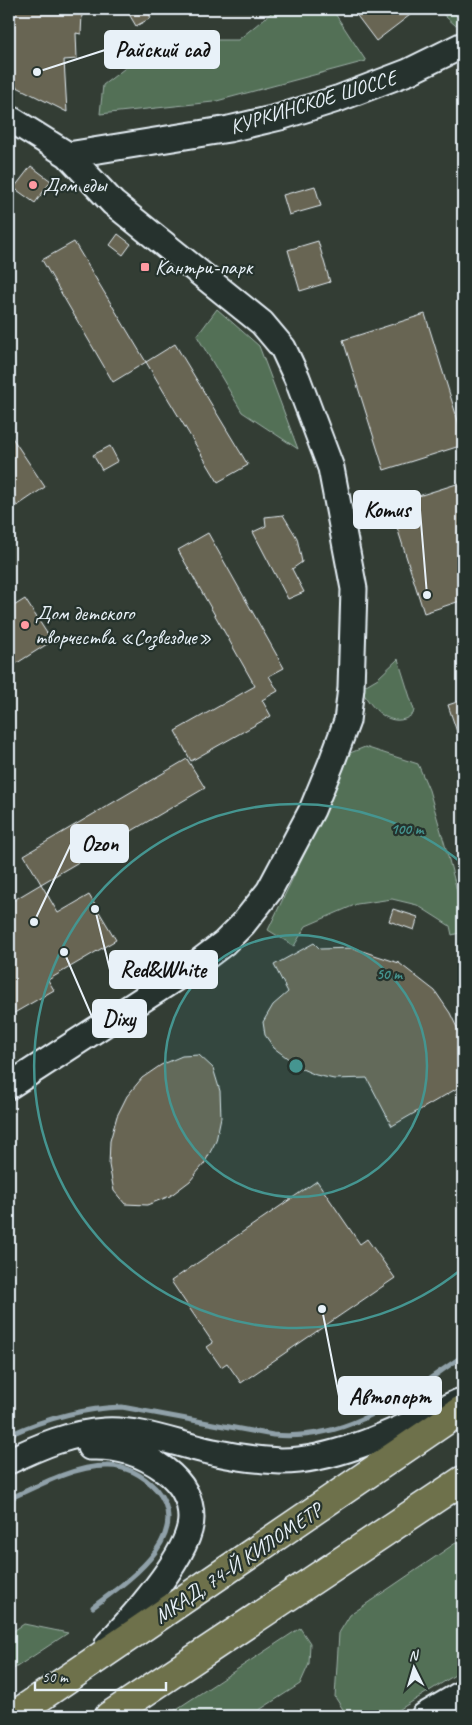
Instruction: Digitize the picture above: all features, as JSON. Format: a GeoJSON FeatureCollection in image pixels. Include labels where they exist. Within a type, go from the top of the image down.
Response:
{"type":"FeatureCollection","features":[{"type":"Feature","properties":{"kind":"highway","name":"МКАД, 74-Й КИЛОМЕТР"},"geometry":{"type":"LineString","coordinates":[[13,1716],[463,1408]]}},
{"type":"Feature","properties":{"kind":"highway"},"geometry":{"type":"LineString","coordinates":[[109,1716],[463,1480]]}},
{"type":"Feature","properties":{"kind":"street","name":"КУРКИНСКОЕ ШОССЕ"},"geometry":{"type":"LineString","coordinates":[[68,155],[228,129],[280,117],[340,98],[408,72],[463,45]]}},
{"type":"Feature","properties":{"kind":"street"},"geometry":{"type":"LineString","coordinates":[[9,118],[68,155],[113,203],[262,323],[283,348],[297,378],[331,468],[354,589],[351,688],[347,721],[312,810],[269,891],[243,924],[224,943],[191,968],[9,1086]]}},
{"type":"Feature","properties":{"kind":"street"},"geometry":{"type":"LineString","coordinates":[[9,1461],[47,1443],[79,1434],[107,1430],[138,1433],[213,1453],[250,1459],[282,1461],[318,1456],[365,1443],[463,1400]]}},
{"type":"Feature","properties":{"kind":"street"},"geometry":{"type":"LineString","coordinates":[[9,1478],[52,1458],[82,1448],[108,1446],[131,1451],[152,1461],[170,1474],[182,1486],[188,1501],[191,1519],[180,1551],[162,1581],[89,1664]]}},
{"type":"Feature","properties":{"kind":"street"},"geometry":{"type":"LineString","coordinates":[[379,1536],[463,1497]]}},
{"type":"Feature","properties":{"kind":"street"},"geometry":{"type":"LineString","coordinates":[[424,1716],[463,1693]]}},
{"type":"Feature","properties":{"kind":"street"},"geometry":{"type":"LineString","coordinates":[[453,1716],[463,1710]]}},
{"type":"Feature","properties":{"kind":"green space"},"geometry":{"type":"Polygon","coordinates":[[[276,9],[332,9],[366,61],[213,102],[100,114],[103,85],[154,46],[188,40],[238,40],[276,9]]]}},
{"type":"Feature","properties":{"kind":"green space"},"geometry":{"type":"Polygon","coordinates":[[[437,9],[463,9],[463,21],[455,25],[437,9]]]}},
{"type":"Feature","properties":{"kind":"green space"},"geometry":{"type":"Polygon","coordinates":[[[217,309],[259,346],[298,449],[242,412],[197,336],[217,309]]]}},
{"type":"Feature","properties":{"kind":"green space"},"geometry":{"type":"Polygon","coordinates":[[[398,659],[414,710],[413,714],[405,719],[397,720],[389,719],[375,709],[361,688],[378,678],[398,659]]]}},
{"type":"Feature","properties":{"kind":"green space"},"geometry":{"type":"Polygon","coordinates":[[[365,747],[418,764],[429,790],[445,845],[463,913],[463,932],[452,935],[450,926],[417,905],[392,899],[357,904],[306,926],[294,946],[268,930],[324,813],[350,753],[365,747]]]}},
{"type":"Feature","properties":{"kind":"green space"},"geometry":{"type":"Polygon","coordinates":[[[463,1538],[463,1670],[389,1716],[343,1716],[346,1714],[335,1697],[339,1633],[350,1615],[463,1538]]]}},
{"type":"Feature","properties":{"kind":"green space"},"geometry":{"type":"Polygon","coordinates":[[[24,1624],[68,1633],[9,1672],[9,1634],[24,1624]]]}},
{"type":"Feature","properties":{"kind":"green space"},"geometry":{"type":"Polygon","coordinates":[[[300,1628],[310,1643],[309,1664],[300,1684],[250,1716],[166,1716],[300,1628]]]}},
{"type":"Feature","properties":{"kind":"building"},"geometry":{"type":"Polygon","coordinates":[[[9,9],[34,9],[82,14],[81,34],[76,33],[77,59],[64,60],[67,112],[9,83],[9,9]]]}},
{"type":"Feature","properties":{"kind":"building"},"geometry":{"type":"Polygon","coordinates":[[[126,9],[146,9],[151,18],[136,26],[126,9]]]}},
{"type":"Feature","properties":{"kind":"building"},"geometry":{"type":"Polygon","coordinates":[[[352,9],[418,9],[376,41],[352,9]]]}},
{"type":"Feature","properties":{"kind":"building","name":"Дом еды"},"geometry":{"type":"Polygon","coordinates":[[[31,166],[51,181],[35,203],[14,188],[31,166]]]}},
{"type":"Feature","properties":{"kind":"building"},"geometry":{"type":"Polygon","coordinates":[[[315,186],[321,206],[289,215],[283,195],[315,186]]]}},
{"type":"Feature","properties":{"kind":"building"},"geometry":{"type":"Polygon","coordinates":[[[118,234],[131,244],[123,255],[110,245],[118,234]]]}},
{"type":"Feature","properties":{"kind":"building"},"geometry":{"type":"Polygon","coordinates":[[[318,241],[330,282],[300,291],[288,250],[318,241]]]}},
{"type":"Feature","properties":{"kind":"building"},"geometry":{"type":"Polygon","coordinates":[[[74,242],[146,362],[113,382],[42,260],[74,242]]]}},
{"type":"Feature","properties":{"kind":"building"},"geometry":{"type":"Polygon","coordinates":[[[425,314],[463,437],[463,445],[384,470],[343,340],[425,314]]]}},
{"type":"Feature","properties":{"kind":"building"},"geometry":{"type":"Polygon","coordinates":[[[175,344],[248,465],[218,482],[146,362],[175,344]]]}},
{"type":"Feature","properties":{"kind":"building"},"geometry":{"type":"Polygon","coordinates":[[[9,433],[45,487],[17,506],[9,494],[9,433]]]}},
{"type":"Feature","properties":{"kind":"building"},"geometry":{"type":"Polygon","coordinates":[[[110,446],[118,461],[102,470],[93,455],[110,446]]]}},
{"type":"Feature","properties":{"kind":"building"},"geometry":{"type":"Polygon","coordinates":[[[463,482],[463,600],[424,613],[390,505],[463,482]]]}},
{"type":"Feature","properties":{"kind":"building"},"geometry":{"type":"Polygon","coordinates":[[[283,515],[297,538],[302,562],[292,569],[304,592],[288,599],[253,532],[266,526],[265,517],[283,515]]]}},
{"type":"Feature","properties":{"kind":"building"},"geometry":{"type":"Polygon","coordinates":[[[208,533],[284,668],[269,676],[278,691],[262,700],[271,716],[191,761],[175,731],[255,686],[178,550],[208,533]]]}},
{"type":"Feature","properties":{"kind":"building","name":"Дом детского творчества «Созвездие»"},"geometry":{"type":"Polygon","coordinates":[[[25,599],[52,641],[9,668],[9,609],[25,599]]]}},
{"type":"Feature","properties":{"kind":"building"},"geometry":{"type":"Polygon","coordinates":[[[463,700],[463,743],[461,744],[448,705],[463,700]]]}},
{"type":"Feature","properties":{"kind":"building"},"geometry":{"type":"Polygon","coordinates":[[[187,759],[205,788],[41,884],[24,855],[187,759]]]}},
{"type":"Feature","properties":{"kind":"building"},"geometry":{"type":"Polygon","coordinates":[[[41,884],[58,913],[89,895],[116,940],[48,980],[54,990],[9,1016],[9,903],[41,884]]]}},
{"type":"Feature","properties":{"kind":"building"},"geometry":{"type":"Polygon","coordinates":[[[393,909],[418,917],[414,930],[389,921],[393,909]]]}},
{"type":"Feature","properties":{"kind":"building"},"geometry":{"type":"Polygon","coordinates":[[[314,943],[320,949],[353,948],[399,963],[435,991],[450,1013],[463,1040],[463,1085],[392,1126],[367,1078],[334,1079],[316,1075],[302,1069],[274,1048],[265,1035],[263,1022],[273,1005],[288,992],[274,965],[314,943]]]}},
{"type":"Feature","properties":{"kind":"building"},"geometry":{"type":"Polygon","coordinates":[[[199,1055],[213,1068],[220,1091],[221,1117],[216,1141],[204,1164],[190,1181],[170,1196],[147,1205],[125,1204],[114,1191],[109,1165],[110,1141],[117,1116],[127,1096],[142,1078],[161,1065],[182,1056],[199,1055]]]}},
{"type":"Feature","properties":{"kind":"building"},"geometry":{"type":"Polygon","coordinates":[[[317,1181],[360,1244],[367,1239],[395,1278],[241,1383],[227,1363],[221,1367],[207,1347],[213,1343],[171,1281],[317,1181]]]}},
{"type":"Feature","properties":{"kind":"waterway"},"geometry":{"type":"LineString","coordinates":[[9,1435],[64,1415],[122,1407],[273,1435],[301,1435],[327,1431],[351,1424],[374,1413],[419,1386],[463,1356]]}},
{"type":"Feature","properties":{"kind":"waterway"},"geometry":{"type":"LineString","coordinates":[[9,1499],[69,1473],[81,1469],[106,1466],[127,1469],[145,1479],[156,1489],[166,1507],[168,1524],[162,1540],[152,1556],[138,1571],[93,1607]]}},
{"type":"Feature","properties":{"kind":"place","name":"Райский сад"},"geometry":{"type":"Point","coordinates":[37,72]}},
{"type":"Feature","properties":{"kind":"place","name":"Дом еды"},"geometry":{"type":"Point","coordinates":[33,185]}},
{"type":"Feature","properties":{"kind":"place","name":"Кантри-парк"},"geometry":{"type":"Point","coordinates":[145,267]}},
{"type":"Feature","properties":{"kind":"place","name":"Komus"},"geometry":{"type":"Point","coordinates":[427,595]}},
{"type":"Feature","properties":{"kind":"place","name":"Дом детского творчества «Созвездие»"},"geometry":{"type":"Point","coordinates":[25,625]}},
{"type":"Feature","properties":{"kind":"place","name":"Red&White"},"geometry":{"type":"Point","coordinates":[95,909]}},
{"type":"Feature","properties":{"kind":"place","name":"Ozon"},"geometry":{"type":"Point","coordinates":[34,922]}},
{"type":"Feature","properties":{"kind":"place","name":"Dixy"},"geometry":{"type":"Point","coordinates":[64,952]}},
{"type":"Feature","properties":{"kind":"place","name":"Автопорт"},"geometry":{"type":"Point","coordinates":[322,1309]}}]}
